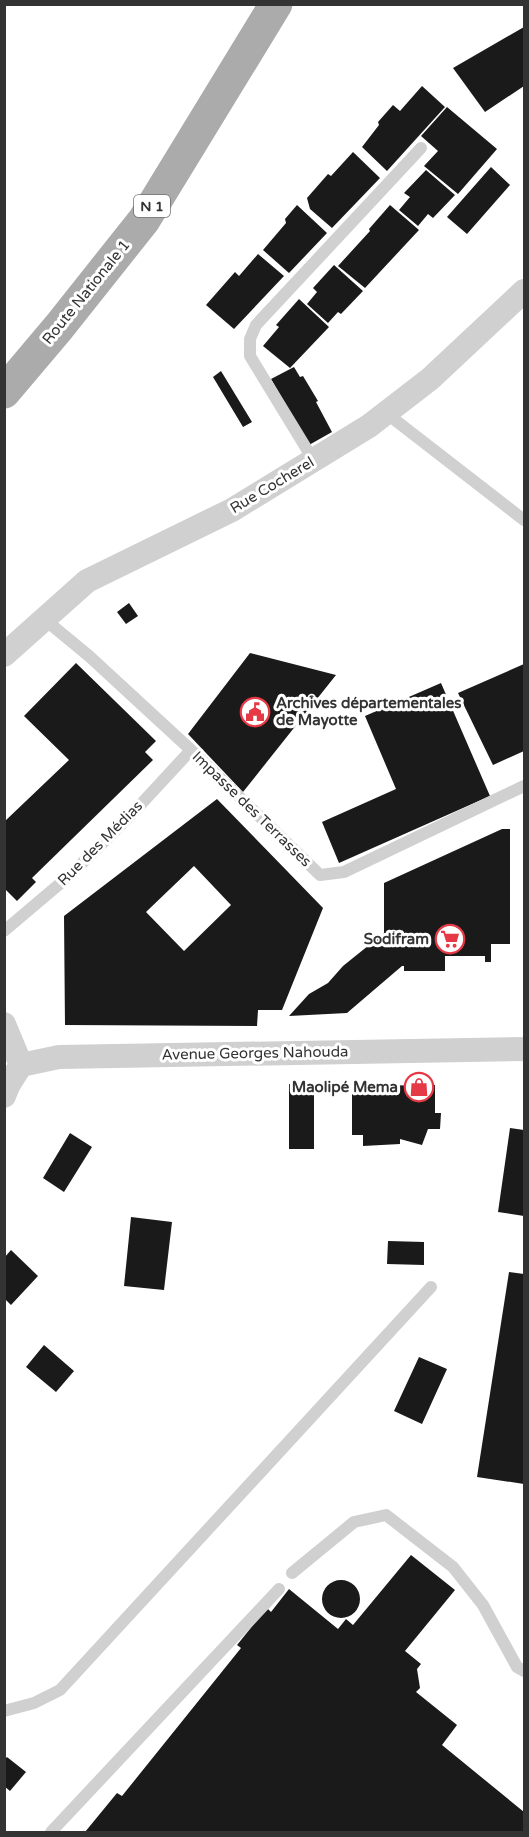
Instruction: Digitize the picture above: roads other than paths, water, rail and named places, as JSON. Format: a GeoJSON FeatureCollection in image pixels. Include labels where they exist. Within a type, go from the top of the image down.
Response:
{"type":"FeatureCollection","features":[{"type":"Feature","properties":{"kind":"main road","name":"Route Nationale 1"},"geometry":{"type":"LineString","coordinates":[[4,392],[144,220],[276,4]]}},
{"type":"Feature","properties":{"kind":"street","name":"Rue Cocherel"},"geometry":{"type":"LineString","coordinates":[[4,655],[87,581],[232,510],[369,426],[430,379],[525,291]]}},
{"type":"Feature","properties":{"kind":"street"},"geometry":{"type":"LineString","coordinates":[[4,1024],[21,1065],[4,1096]]}},
{"type":"Feature","properties":{"kind":"street","name":"Avenue Georges Nahouda"},"geometry":{"type":"LineString","coordinates":[[21,1065],[59,1057],[525,1049]]}},
{"type":"Feature","properties":{"kind":"lane"},"geometry":{"type":"LineString","coordinates":[[314,461],[250,356],[250,339],[255,325],[421,148]]}},
{"type":"Feature","properties":{"kind":"lane"},"geometry":{"type":"LineString","coordinates":[[386,413],[525,520]]}},
{"type":"Feature","properties":{"kind":"lane","name":"Impasse des Terrasses"},"geometry":{"type":"LineString","coordinates":[[43,618],[191,750],[320,875],[344,873],[525,786]]}},
{"type":"Feature","properties":{"kind":"lane","name":"Rue des Médias"},"geometry":{"type":"LineString","coordinates":[[4,932],[69,876],[130,816],[191,750]]}},
{"type":"Feature","properties":{"kind":"lane"},"geometry":{"type":"LineString","coordinates":[[4,1710],[34,1703],[60,1690],[431,1287]]}},
{"type":"Feature","properties":{"kind":"lane"},"geometry":{"type":"LineString","coordinates":[[292,1573],[354,1522],[386,1515],[453,1567],[483,1605],[517,1667],[525,1671]]}},
{"type":"Feature","properties":{"kind":"lane"},"geometry":{"type":"LineString","coordinates":[[51,1833],[279,1589]]}},
{"type":"Feature","properties":{"kind":"place","name":"Archives départementales de Mayotte"},"geometry":{"type":"Point","coordinates":[255,712]}},
{"type":"Feature","properties":{"kind":"place","name":"Sodifram"},"geometry":{"type":"Point","coordinates":[450,939]}},
{"type":"Feature","properties":{"kind":"place","name":"Maolipé Mema"},"geometry":{"type":"Point","coordinates":[419,1087]}}]}
